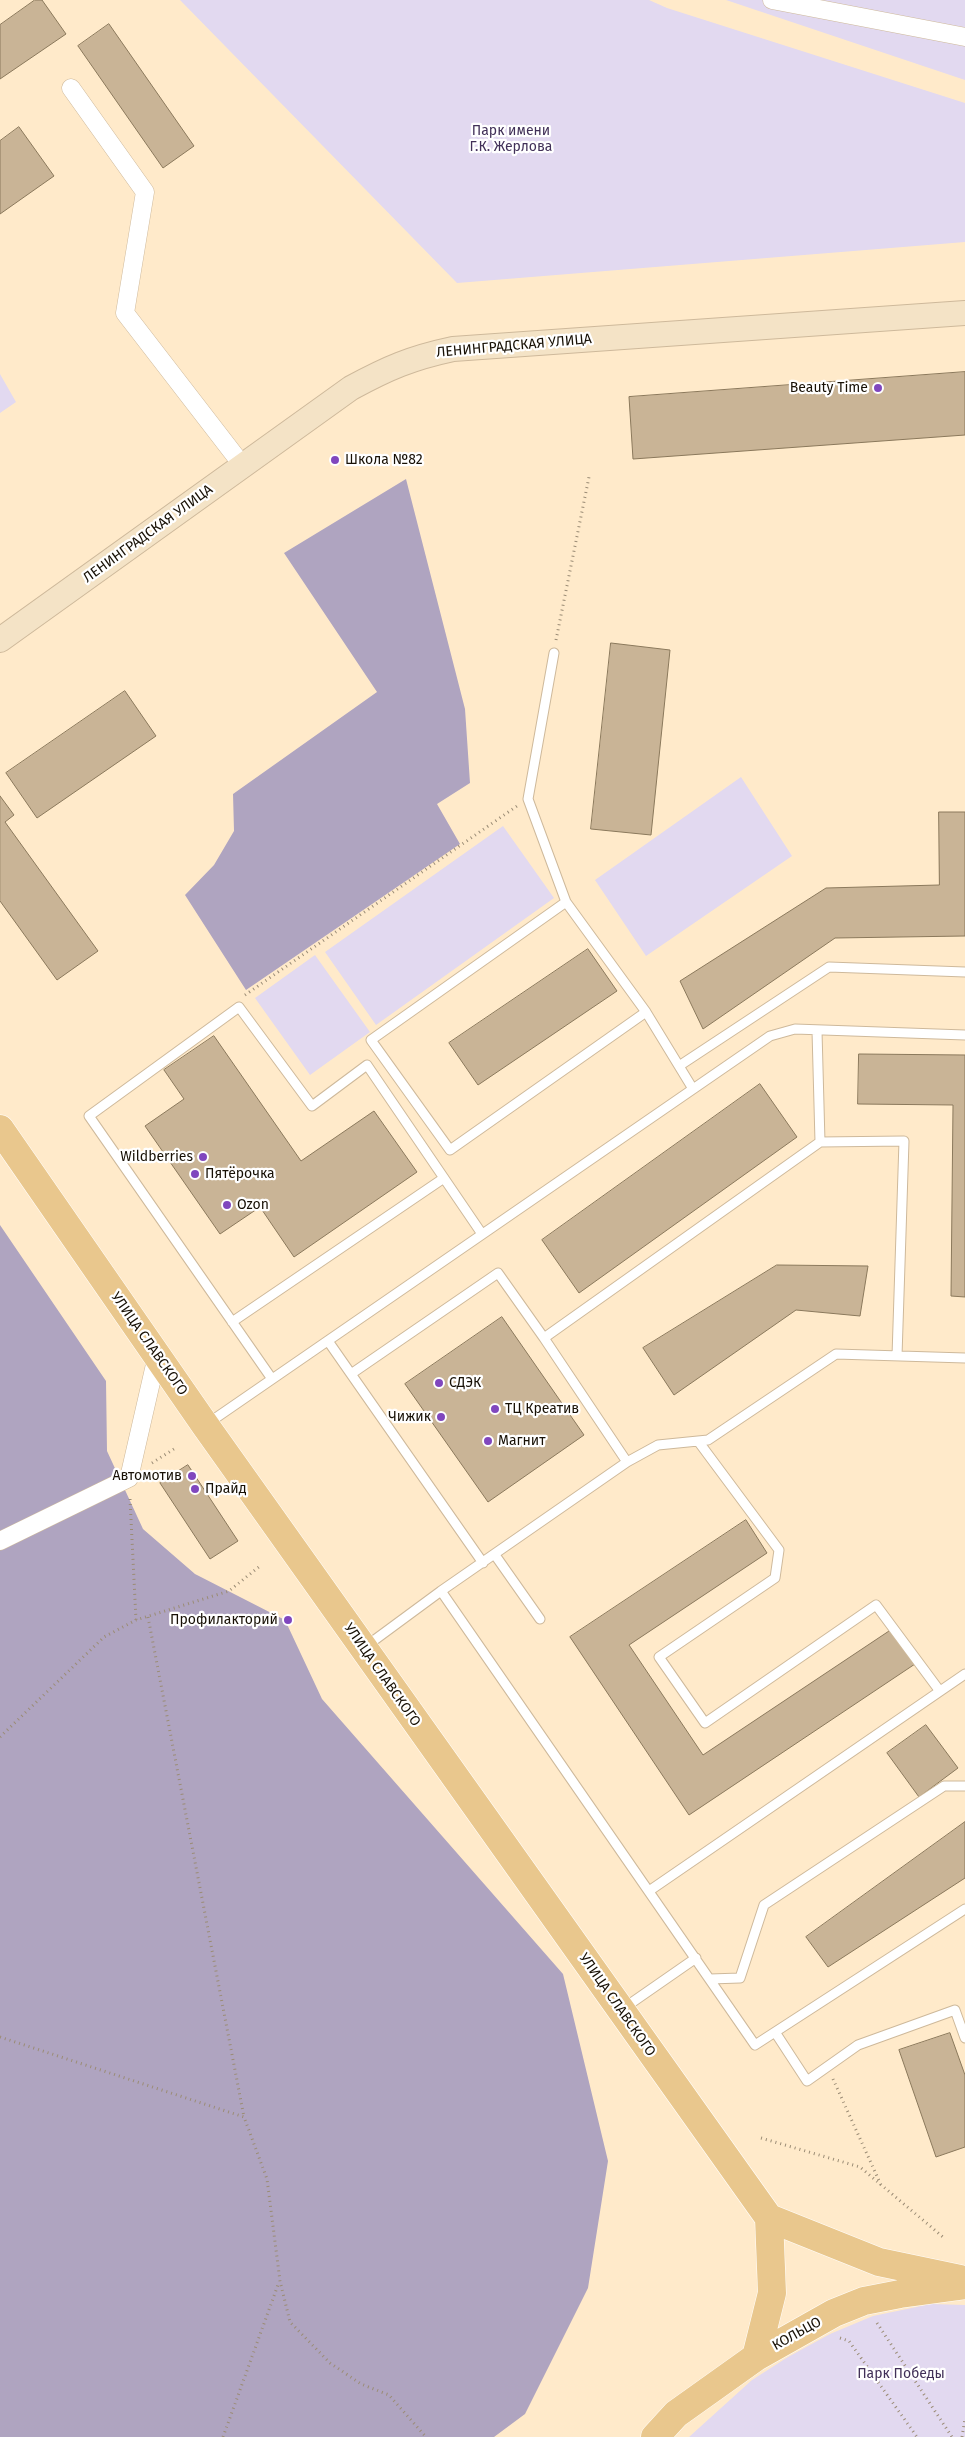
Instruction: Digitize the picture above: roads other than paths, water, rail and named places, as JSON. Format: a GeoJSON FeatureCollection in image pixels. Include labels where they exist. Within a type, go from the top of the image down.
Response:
{"type":"FeatureCollection","features":[{"type":"Feature","properties":{"kind":"main road","name":"УЛИЦА СЛАВСКОГО"},"geometry":{"type":"LineString","coordinates":[[0,1129],[205,1426],[769,2218]]}},
{"type":"Feature","properties":{"kind":"main road"},"geometry":{"type":"LineString","coordinates":[[756,2357],[772,2293],[769,2218],[879,2262],[965,2280]]}},
{"type":"Feature","properties":{"kind":"main road","name":"КОЛЬЦО"},"geometry":{"type":"LineString","coordinates":[[655,2437],[676,2414],[756,2357],[834,2313],[864,2301],[965,2285]]}},
{"type":"Feature","properties":{"kind":"street"},"geometry":{"type":"LineString","coordinates":[[772,0],[965,37]]}},
{"type":"Feature","properties":{"kind":"street"},"geometry":{"type":"LineString","coordinates":[[72,88],[145,192],[125,313],[243,466]]}},
{"type":"Feature","properties":{"kind":"street","name":"ЛЕНИНГРАДСКАЯ УЛИЦА"},"geometry":{"type":"LineString","coordinates":[[0,640],[351,388],[386,369],[417,356],[453,349],[965,313]]}},
{"type":"Feature","properties":{"kind":"street"},"geometry":{"type":"LineString","coordinates":[[0,1541],[129,1478],[157,1356]]}},
{"type":"Feature","properties":{"kind":"lane"},"geometry":{"type":"LineString","coordinates":[[554,653],[528,799],[566,902],[646,1012],[694,1088]]}},
{"type":"Feature","properties":{"kind":"lane"},"geometry":{"type":"LineString","coordinates":[[566,902],[371,1040],[450,1150],[646,1012]]}},
{"type":"Feature","properties":{"kind":"lane"},"geometry":{"type":"LineString","coordinates":[[680,1066],[829,967],[965,972]]}},
{"type":"Feature","properties":{"kind":"lane"},"geometry":{"type":"LineString","coordinates":[[272,1379],[89,1116],[239,1007],[312,1106],[367,1065],[482,1234]]}},
{"type":"Feature","properties":{"kind":"lane"},"geometry":{"type":"LineString","coordinates":[[205,1426],[770,1036],[794,1029],[965,1035]]}},
{"type":"Feature","properties":{"kind":"lane"},"geometry":{"type":"LineString","coordinates":[[817,1031],[820,1142]]}},
{"type":"Feature","properties":{"kind":"lane"},"geometry":{"type":"LineString","coordinates":[[544,1338],[820,1142],[904,1141],[897,1356]]}},
{"type":"Feature","properties":{"kind":"lane"},"geometry":{"type":"LineString","coordinates":[[232,1322],[444,1178]]}},
{"type":"Feature","properties":{"kind":"lane"},"geometry":{"type":"LineString","coordinates":[[351,1374],[498,1273],[627,1462]]}},
{"type":"Feature","properties":{"kind":"lane"},"geometry":{"type":"LineString","coordinates":[[328,1341],[483,1563]]}},
{"type":"Feature","properties":{"kind":"lane"},"geometry":{"type":"LineString","coordinates":[[363,1648],[441,1591],[627,1462],[658,1445],[708,1440],[836,1354],[965,1358]]}},
{"type":"Feature","properties":{"kind":"lane"},"geometry":{"type":"LineString","coordinates":[[945,1358],[965,1364]]}},
{"type":"Feature","properties":{"kind":"lane"},"geometry":{"type":"LineString","coordinates":[[698,1441],[779,1550],[775,1578],[659,1657],[705,1723],[876,1604],[939,1690]]}},
{"type":"Feature","properties":{"kind":"lane"},"geometry":{"type":"LineString","coordinates":[[495,1555],[540,1620]]}},
{"type":"Feature","properties":{"kind":"lane"},"geometry":{"type":"LineString","coordinates":[[441,1591],[755,2045],[965,1909]]}},
{"type":"Feature","properties":{"kind":"lane"},"geometry":{"type":"LineString","coordinates":[[649,1891],[939,1690],[965,1674]]}},
{"type":"Feature","properties":{"kind":"lane"},"geometry":{"type":"LineString","coordinates":[[710,1979],[740,1978],[764,1905],[944,1786],[965,1786]]}},
{"type":"Feature","properties":{"kind":"lane"},"geometry":{"type":"LineString","coordinates":[[621,2011],[696,1958]]}},
{"type":"Feature","properties":{"kind":"lane"},"geometry":{"type":"LineString","coordinates":[[775,2032],[807,2081],[858,2045],[955,2010],[965,2038]]}},
{"type":"Feature","properties":{"kind":"place","name":"Beauty Time"},"geometry":{"type":"Point","coordinates":[878,388]}},
{"type":"Feature","properties":{"kind":"place","name":"Школа №82"},"geometry":{"type":"Point","coordinates":[335,460]}},
{"type":"Feature","properties":{"kind":"place","name":"Wildberries"},"geometry":{"type":"Point","coordinates":[203,1157]}},
{"type":"Feature","properties":{"kind":"place","name":"Пятёрочка"},"geometry":{"type":"Point","coordinates":[195,1174]}},
{"type":"Feature","properties":{"kind":"place","name":"Ozon"},"geometry":{"type":"Point","coordinates":[227,1205]}},
{"type":"Feature","properties":{"kind":"place","name":"СДЭК"},"geometry":{"type":"Point","coordinates":[439,1383]}},
{"type":"Feature","properties":{"kind":"place","name":"ТЦ Креатив"},"geometry":{"type":"Point","coordinates":[495,1409]}},
{"type":"Feature","properties":{"kind":"place","name":"Чижик"},"geometry":{"type":"Point","coordinates":[441,1417]}},
{"type":"Feature","properties":{"kind":"place","name":"Магнит"},"geometry":{"type":"Point","coordinates":[488,1441]}},
{"type":"Feature","properties":{"kind":"place","name":"Автомотив"},"geometry":{"type":"Point","coordinates":[192,1476]}},
{"type":"Feature","properties":{"kind":"place","name":"Прайд"},"geometry":{"type":"Point","coordinates":[195,1489]}},
{"type":"Feature","properties":{"kind":"place","name":"Профилакторий"},"geometry":{"type":"Point","coordinates":[288,1620]}},
{"type":"Feature","properties":{"kind":"park label","name":"Парк имени Г.К. Жерлова"},"geometry":{"type":"Point","coordinates":[511,140]}},
{"type":"Feature","properties":{"kind":"park label","name":"Парк Победы"},"geometry":{"type":"Point","coordinates":[901,2374]}}]}
